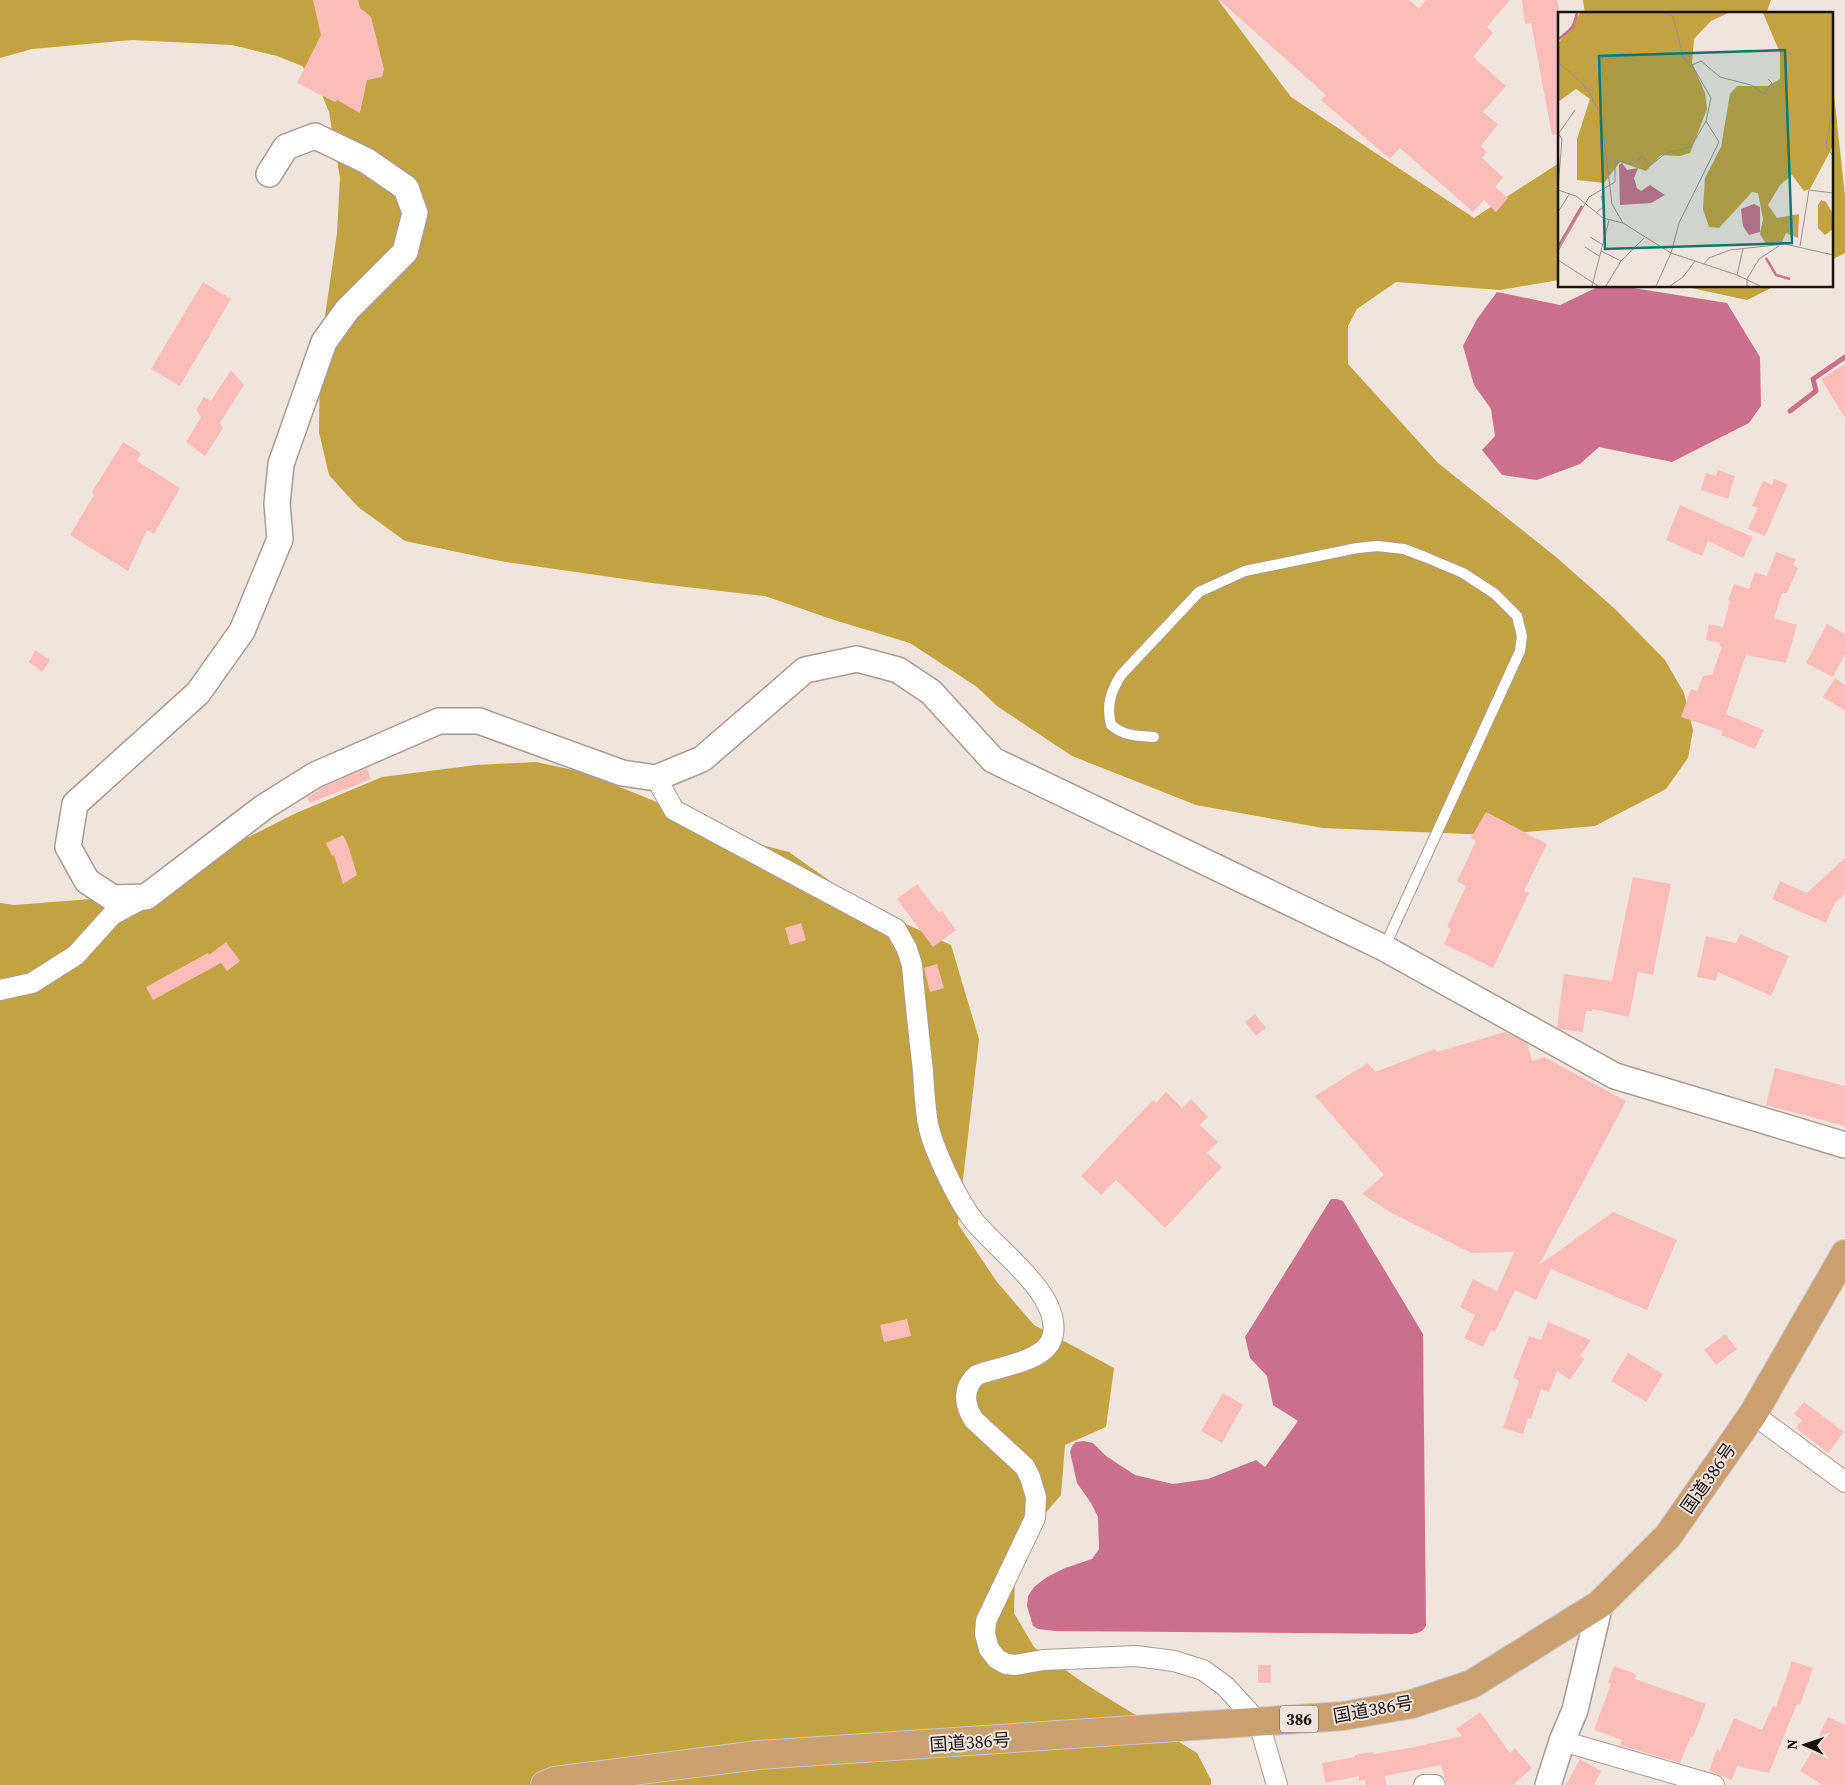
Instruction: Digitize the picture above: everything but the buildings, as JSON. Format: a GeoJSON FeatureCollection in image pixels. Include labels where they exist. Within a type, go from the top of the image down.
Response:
{"type":"FeatureCollection","features":[{"type":"Feature","properties":{"kind":"highway","name":"国道386号"},"geometry":{"type":"LineString","coordinates":[[545,1785],[555,1781],[758,1756],[1343,1716],[1412,1704],[1472,1684],[1600,1604],[1668,1536],[1753,1414],[1845,1254]]}},
{"type":"Feature","properties":{"kind":"street"},"geometry":{"type":"LineString","coordinates":[[146,897],[113,898],[87,881],[68,847],[75,804],[198,693],[242,631],[280,539],[277,504],[280,464],[324,342],[348,310],[405,252],[415,213],[406,188],[367,161],[315,136],[286,147],[269,174]]}},
{"type":"Feature","properties":{"kind":"street"},"geometry":{"type":"LineString","coordinates":[[0,990],[32,983],[76,955],[112,915],[146,897],[264,807],[316,775],[439,721],[479,722],[622,773],[656,778],[702,759],[805,670],[857,659],[898,670],[931,692],[993,760],[1384,948],[1615,1076],[1845,1145]]}},
{"type":"Feature","properties":{"kind":"street"},"geometry":{"type":"LineString","coordinates":[[656,778],[674,810],[896,929],[907,948],[912,965],[928,1125],[945,1172],[973,1219],[1040,1292],[1050,1308],[1054,1325],[1053,1337],[1049,1345],[1036,1356],[977,1375],[970,1382],[966,1392],[966,1403],[974,1420],[1025,1467],[1036,1496],[1034,1518],[986,1621],[985,1634],[989,1649],[997,1659],[1006,1664],[1016,1665],[1043,1660],[1136,1656],[1174,1661],[1202,1670],[1225,1686],[1259,1722],[1277,1785]]}},
{"type":"Feature","properties":{"kind":"street"},"geometry":{"type":"LineString","coordinates":[[1753,1414],[1845,1482]]}},
{"type":"Feature","properties":{"kind":"street"},"geometry":{"type":"LineString","coordinates":[[1548,1785],[1562,1741],[1575,1710],[1600,1604]]}},
{"type":"Feature","properties":{"kind":"street"},"geometry":{"type":"LineString","coordinates":[[1562,1741],[1714,1785]]}},
{"type":"Feature","properties":{"kind":"street"},"geometry":{"type":"LineString","coordinates":[[1424,1785],[1435,1785]]}},
{"type":"Feature","properties":{"kind":"lane"},"geometry":{"type":"LineString","coordinates":[[1154,737],[1132,736],[1119,732],[1111,725],[1109,700],[1112,689],[1121,675],[1199,592],[1245,571],[1357,548],[1377,546],[1404,549],[1425,557],[1463,573],[1495,594],[1517,616],[1522,636],[1520,651],[1384,948]]}},
{"type":"Feature","properties":{"kind":"shaded area"},"geometry":{"type":"Polygon","coordinates":[[[0,0],[1218,0],[1291,97],[1474,218],[1558,164],[1558,280],[1500,290],[1396,282],[1357,309],[1348,326],[1348,364],[1438,463],[1556,557],[1615,609],[1665,660],[1684,693],[1693,730],[1688,758],[1666,789],[1595,826],[1491,835],[1323,828],[1196,805],[1072,756],[997,706],[977,687],[910,643],[834,620],[765,596],[652,583],[500,561],[405,541],[358,507],[329,475],[319,432],[320,351],[337,233],[340,178],[329,112],[318,85],[302,66],[277,56],[232,45],[132,40],[32,49],[0,58],[0,0]]]}},
{"type":"Feature","properties":{"kind":"shaded area"},"geometry":{"type":"Polygon","coordinates":[[[1583,0],[1771,0],[1767,12],[1585,12],[1583,0]]]}},
{"type":"Feature","properties":{"kind":"shaded area"},"geometry":{"type":"Polygon","coordinates":[[[1832,94],[1834,95],[1845,196],[1845,253],[1832,260],[1832,94]]]}},
{"type":"Feature","properties":{"kind":"shaded area"},"geometry":{"type":"Polygon","coordinates":[[[1596,288],[1633,288],[1727,303],[1760,357],[1761,406],[1749,423],[1672,462],[1599,447],[1580,464],[1537,480],[1502,475],[1482,450],[1495,436],[1491,409],[1474,385],[1463,346],[1477,319],[1497,292],[1560,305],[1596,288]]]}},
{"type":"Feature","properties":{"kind":"shaded area"},"geometry":{"type":"Polygon","coordinates":[[[1691,288],[1771,288],[1747,300],[1691,288]]]}},
{"type":"Feature","properties":{"kind":"shaded area"},"geometry":{"type":"Polygon","coordinates":[[[536,762],[583,772],[664,805],[720,834],[789,852],[861,903],[951,945],[979,1039],[958,1224],[997,1282],[1034,1325],[1114,1368],[1106,1427],[1065,1445],[1061,1495],[1031,1530],[1015,1575],[1014,1613],[1034,1647],[1082,1682],[1197,1753],[1211,1780],[1211,1785],[0,1785],[0,903],[14,905],[91,899],[185,869],[294,814],[382,777],[476,765],[536,762]]]}},
{"type":"Feature","properties":{"kind":"shaded area"},"geometry":{"type":"Polygon","coordinates":[[[1331,1199],[1343,1201],[1423,1334],[1426,1626],[1420,1632],[1412,1634],[1055,1631],[1038,1629],[1033,1626],[1027,1606],[1028,1596],[1034,1587],[1047,1577],[1065,1568],[1092,1559],[1099,1549],[1098,1517],[1077,1483],[1070,1452],[1076,1442],[1093,1443],[1106,1456],[1135,1475],[1173,1484],[1208,1479],[1256,1460],[1265,1467],[1298,1421],[1273,1405],[1267,1376],[1250,1358],[1245,1337],[1331,1199]]]}},
{"type":"Feature","properties":{"kind":"waterway"},"geometry":{"type":"LineString","coordinates":[[1790,411],[1816,391],[1813,379],[1845,357]]}}]}
